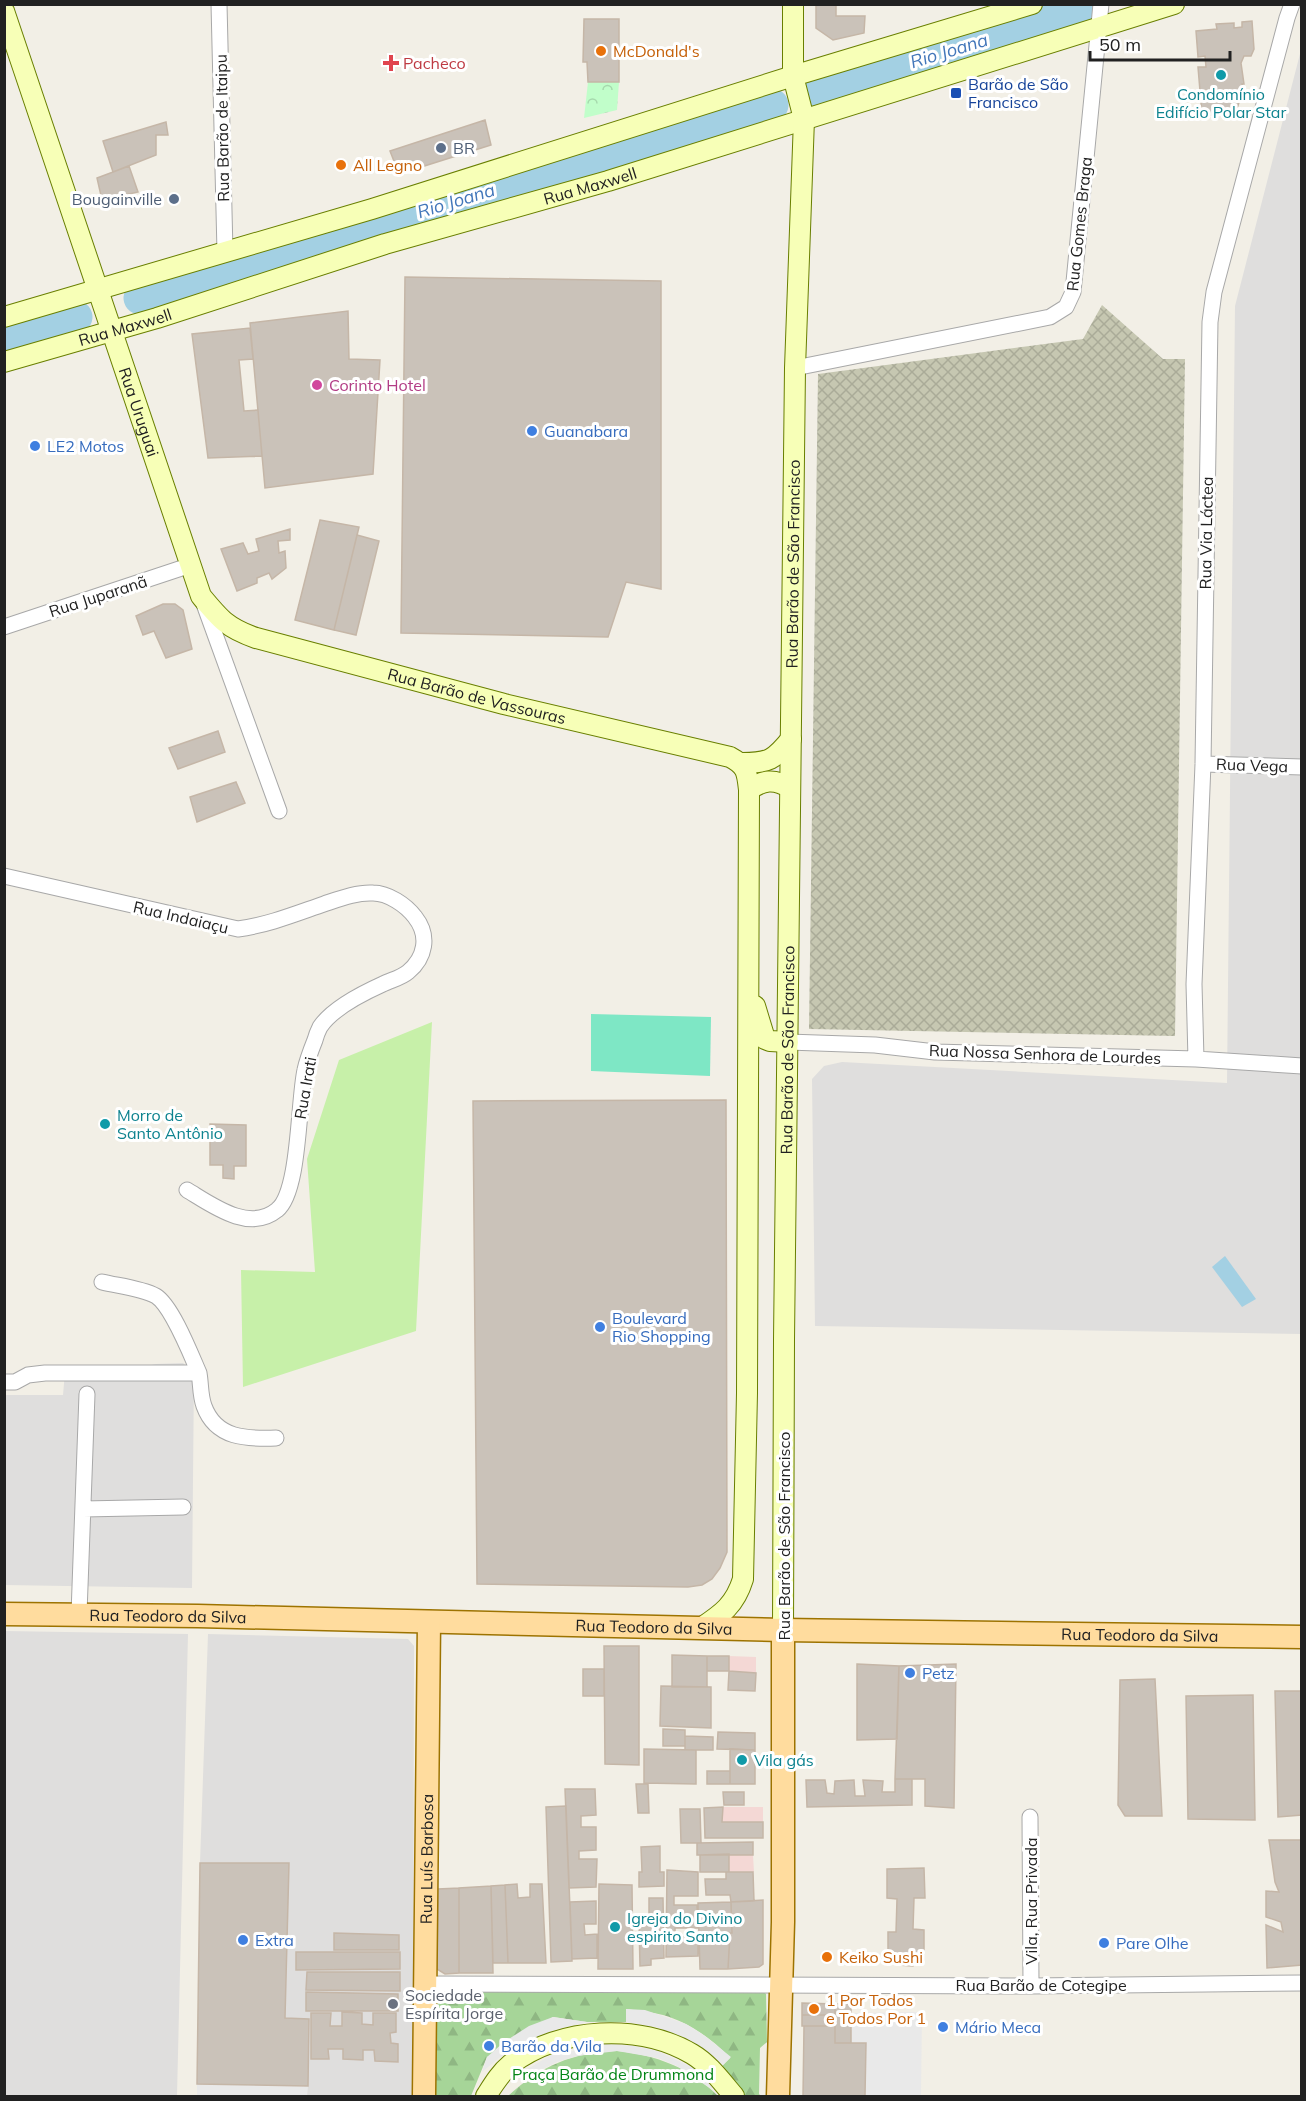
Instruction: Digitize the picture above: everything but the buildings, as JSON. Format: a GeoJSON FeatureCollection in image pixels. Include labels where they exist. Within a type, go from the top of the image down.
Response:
{"type":"FeatureCollection","features":[{"type":"Feature","properties":{"kind":"main road","name":"Rua Teodoro da Silva"},"geometry":{"type":"LineString","coordinates":[[4,1614],[783,1630],[1302,1636]]}},
{"type":"Feature","properties":{"kind":"main road","name":"Rua Luís Barbosa"},"geometry":{"type":"LineString","coordinates":[[424,2097],[429,1622]]}},
{"type":"Feature","properties":{"kind":"main road","name":"Rua Barão de São Francisco"},"geometry":{"type":"LineString","coordinates":[[778,2097],[783,1922],[783,1630]]}},
{"type":"Feature","properties":{"kind":"street","name":"Rua Barão de Itaipu"},"geometry":{"type":"LineString","coordinates":[[219,4],[225,252]]}},
{"type":"Feature","properties":{"kind":"street","name":"Rua Barão de São Francisco"},"geometry":{"type":"LineString","coordinates":[[783,1630],[795,368],[804,119],[793,76],[794,4]]}},
{"type":"Feature","properties":{"kind":"street"},"geometry":{"type":"LineString","coordinates":[[4,317],[372,209],[793,76],[1032,4]]}},
{"type":"Feature","properties":{"kind":"street","name":"Rua Gomes Braga"},"geometry":{"type":"LineString","coordinates":[[795,368],[1050,317],[1066,307],[1073,292],[1101,4]]}},
{"type":"Feature","properties":{"kind":"street","name":"Rua Maxwell"},"geometry":{"type":"LineString","coordinates":[[4,362],[157,318],[385,244],[608,182],[1174,4]]}},
{"type":"Feature","properties":{"kind":"street","name":"Rua Via Láctea"},"geometry":{"type":"LineString","coordinates":[[1196,1059],[1194,984],[1203,764],[1210,322],[1214,292],[1286,9]]}},
{"type":"Feature","properties":{"kind":"street","name":"Rua Uruguai"},"geometry":{"type":"LineString","coordinates":[[4,11],[201,596],[279,811]]}},
{"type":"Feature","properties":{"kind":"street","name":"Rua Juparanã"},"geometry":{"type":"LineString","coordinates":[[4,627],[191,565]]}},
{"type":"Feature","properties":{"kind":"street","name":"Rua Barão de Vassouras"},"geometry":{"type":"LineString","coordinates":[[201,596],[222,621],[237,632],[256,638],[504,704],[730,757],[742,763]]}},
{"type":"Feature","properties":{"kind":"street"},"geometry":{"type":"LineString","coordinates":[[701,1628],[729,1607],[738,1595],[743,1579],[747,1393],[749,790],[747,773],[742,763],[771,760],[791,739]]}},
{"type":"Feature","properties":{"kind":"street","name":"Rua Vega"},"geometry":{"type":"LineString","coordinates":[[1203,764],[1302,767]]}},
{"type":"Feature","properties":{"kind":"street"},"geometry":{"type":"LineString","coordinates":[[749,790],[760,782],[770,780],[781,782],[790,788]]}},
{"type":"Feature","properties":{"kind":"street","name":"Rua Indaiaçu"},"geometry":{"type":"LineString","coordinates":[[4,876],[238,929],[260,926],[344,897],[373,892],[390,897]]}},
{"type":"Feature","properties":{"kind":"street","name":"Rua Irati"},"geometry":{"type":"LineString","coordinates":[[187,1190],[221,1210],[243,1218],[262,1219],[277,1211],[285,1202],[292,1180],[305,1070],[320,1027],[339,1009],[359,995],[407,973],[422,956],[424,937],[416,917],[390,897]]}},
{"type":"Feature","properties":{"kind":"street"},"geometry":{"type":"LineString","coordinates":[[748,990],[756,1006],[765,1039],[788,1041]]}},
{"type":"Feature","properties":{"kind":"street","name":"Rua Nossa Senhora de Lourdes"},"geometry":{"type":"LineString","coordinates":[[788,1041],[874,1045],[934,1052],[1196,1059],[1302,1066]]}},
{"type":"Feature","properties":{"kind":"street"},"geometry":{"type":"LineString","coordinates":[[102,1282],[159,1298],[173,1318],[199,1373],[204,1406],[216,1424],[230,1434],[244,1439],[276,1438]]}},
{"type":"Feature","properties":{"kind":"street"},"geometry":{"type":"LineString","coordinates":[[10,1382],[28,1375],[45,1373],[199,1373]]}},
{"type":"Feature","properties":{"kind":"street"},"geometry":{"type":"LineString","coordinates":[[78,1614],[87,1394]]}},
{"type":"Feature","properties":{"kind":"street"},"geometry":{"type":"LineString","coordinates":[[83,1509],[183,1507]]}},
{"type":"Feature","properties":{"kind":"street","name":"Vila, Rua Privada"},"geometry":{"type":"LineString","coordinates":[[1030,1817],[1031,1986]]}},
{"type":"Feature","properties":{"kind":"street","name":"Rua Barão de Cotegipe"},"geometry":{"type":"LineString","coordinates":[[780,1985],[1031,1986],[1302,1983]]}},
{"type":"Feature","properties":{"kind":"street"},"geometry":{"type":"LineString","coordinates":[[424,1984],[780,1985]]}},
{"type":"Feature","properties":{"kind":"street"},"geometry":{"type":"LineString","coordinates":[[486,2097],[495,2080],[511,2064],[535,2050],[575,2037],[617,2034],[657,2039],[692,2054],[706,2064],[734,2097]]}},
{"type":"Feature","properties":{"kind":"shaded area"},"geometry":{"type":"Polygon","coordinates":[[[1301,50],[1301,1334],[815,1326],[812,1079],[824,1066],[842,1062],[1227,1083],[1235,306],[1301,50]]]}},
{"type":"Feature","properties":{"kind":"shaded area"},"geometry":{"type":"Polygon","coordinates":[[[1102,305],[1163,359],[1185,359],[1175,1036],[809,1029],[818,374],[1083,339],[1102,305]]]}},
{"type":"Feature","properties":{"kind":"shaded area"},"geometry":{"type":"Polygon","coordinates":[[[183,1363],[194,1373],[192,1588],[5,1585],[5,1395],[63,1395],[65,1372],[114,1373],[156,1364],[183,1363]]]}},
{"type":"Feature","properties":{"kind":"shaded area"},"geometry":{"type":"Polygon","coordinates":[[[5,1631],[188,1634],[177,2096],[5,2096],[5,1631]]]}},
{"type":"Feature","properties":{"kind":"shaded area"},"geometry":{"type":"Polygon","coordinates":[[[208,1634],[408,1639],[414,1646],[413,2096],[307,2096],[309,2020],[285,2018],[289,1863],[200,1863],[208,1634]]]}},
{"type":"Feature","properties":{"kind":"shaded area"},"geometry":{"type":"Polygon","coordinates":[[[729,1656],[756,1657],[756,1673],[729,1671],[729,1656]]]}},
{"type":"Feature","properties":{"kind":"shaded area"},"geometry":{"type":"Polygon","coordinates":[[[723,1807],[763,1807],[763,1822],[722,1822],[723,1807]]]}},
{"type":"Feature","properties":{"kind":"shaded area"},"geometry":{"type":"Polygon","coordinates":[[[729,1854],[753,1855],[754,1872],[729,1872],[729,1854]]]}},
{"type":"Feature","properties":{"kind":"shaded area"},"geometry":{"type":"Polygon","coordinates":[[[626,2009],[645,2010],[686,2024],[731,2057],[721,2067],[692,2043],[656,2027],[626,2022],[626,2009]]]}},
{"type":"Feature","properties":{"kind":"shaded area"},"geometry":{"type":"Polygon","coordinates":[[[922,2012],[921,2096],[865,2096],[866,2043],[851,2043],[852,2013],[922,2012]]]}},
{"type":"Feature","properties":{"kind":"shaded area"},"geometry":{"type":"Polygon","coordinates":[[[553,2017],[587,2022],[557,2029],[528,2040],[504,2054],[482,2072],[487,2057],[504,2042],[529,2026],[553,2017]]]}},
{"type":"Feature","properties":{"kind":"shaded area"},"geometry":{"type":"Polygon","coordinates":[[[606,2044],[634,2046],[657,2051],[698,2070],[715,2084],[711,2089],[677,2066],[658,2058],[617,2051],[577,2056],[557,2062],[522,2083],[516,2076],[551,2055],[606,2044]]]}},
{"type":"Feature","properties":{"kind":"shaded area"},"geometry":{"type":"Polygon","coordinates":[[[197,2084],[308,2086],[307,2096],[197,2096],[197,2084]]]}},
{"type":"Feature","properties":{"kind":"green space"},"geometry":{"type":"Polygon","coordinates":[[[588,82],[619,82],[617,110],[584,118],[588,82]]]}},
{"type":"Feature","properties":{"kind":"green space"},"geometry":{"type":"Polygon","coordinates":[[[591,1014],[711,1017],[710,1076],[591,1071],[591,1014]]]}},
{"type":"Feature","properties":{"kind":"green space"},"geometry":{"type":"Polygon","coordinates":[[[432,1022],[416,1331],[243,1387],[241,1270],[315,1272],[307,1159],[339,1060],[432,1022]]]}},
{"type":"Feature","properties":{"kind":"green space","name":"Praça Barão de Drummond"},"geometry":{"type":"Polygon","coordinates":[[[761,1989],[766,1994],[767,2042],[760,2048],[759,2094],[761,2096],[744,2096],[721,2067],[730,2058],[700,2032],[663,2015],[626,2009],[626,2022],[587,2022],[553,2017],[487,2057],[471,2096],[434,2096],[436,1999],[442,1991],[761,1989]]]}},
{"type":"Feature","properties":{"kind":"green space","name":"Praça Barão de Drummond"},"geometry":{"type":"Polygon","coordinates":[[[617,2051],[672,2064],[708,2086],[718,2096],[508,2096],[533,2076],[558,2063],[586,2055],[617,2051]]]}},
{"type":"Feature","properties":{"kind":"water"},"geometry":{"type":"Polygon","coordinates":[[[1225,1256],[1256,1299],[1242,1307],[1212,1267],[1225,1256]]]}},
{"type":"Feature","properties":{"kind":"waterway","name":"Rio Joana"},"geometry":{"type":"LineString","coordinates":[[817,91],[1080,11]]}},
{"type":"Feature","properties":{"kind":"waterway","name":"Rio Joana"},"geometry":{"type":"LineString","coordinates":[[140,298],[772,105]]}},
{"type":"Feature","properties":{"kind":"waterway","name":"Rio Joana"},"geometry":{"type":"LineString","coordinates":[[4,339],[76,317]]}},
{"type":"Feature","properties":{"kind":"place","name":"McDonald's"},"geometry":{"type":"Point","coordinates":[601,51]}},
{"type":"Feature","properties":{"kind":"place","name":"Pacheco"},"geometry":{"type":"Point","coordinates":[391,63]}},
{"type":"Feature","properties":{"kind":"place","name":"Condomínio Edifício Polar Star"},"geometry":{"type":"Point","coordinates":[1221,75]}},
{"type":"Feature","properties":{"kind":"place","name":"Barão de São Francisco"},"geometry":{"type":"Point","coordinates":[956,93]}},
{"type":"Feature","properties":{"kind":"place","name":"BR"},"geometry":{"type":"Point","coordinates":[441,148]}},
{"type":"Feature","properties":{"kind":"place","name":"All Legno"},"geometry":{"type":"Point","coordinates":[341,165]}},
{"type":"Feature","properties":{"kind":"place","name":"Bougainville"},"geometry":{"type":"Point","coordinates":[174,199]}},
{"type":"Feature","properties":{"kind":"place","name":"Corinto Hotel"},"geometry":{"type":"Point","coordinates":[317,385]}},
{"type":"Feature","properties":{"kind":"place","name":"Guanabara"},"geometry":{"type":"Point","coordinates":[532,431]}},
{"type":"Feature","properties":{"kind":"place","name":"LE2 Motos"},"geometry":{"type":"Point","coordinates":[35,446]}},
{"type":"Feature","properties":{"kind":"place","name":"Morro de Santo Antônio"},"geometry":{"type":"Point","coordinates":[105,1124]}},
{"type":"Feature","properties":{"kind":"place","name":"Boulevard Rio Shopping"},"geometry":{"type":"Point","coordinates":[600,1327]}},
{"type":"Feature","properties":{"kind":"place","name":"Petz"},"geometry":{"type":"Point","coordinates":[910,1673]}},
{"type":"Feature","properties":{"kind":"place","name":"Vila gás"},"geometry":{"type":"Point","coordinates":[742,1760]}},
{"type":"Feature","properties":{"kind":"place","name":"Igreja do Divino espirito Santo"},"geometry":{"type":"Point","coordinates":[615,1927]}},
{"type":"Feature","properties":{"kind":"place","name":"Extra"},"geometry":{"type":"Point","coordinates":[243,1940]}},
{"type":"Feature","properties":{"kind":"place","name":"Pare Olhe"},"geometry":{"type":"Point","coordinates":[1104,1943]}},
{"type":"Feature","properties":{"kind":"place","name":"Keiko Sushi"},"geometry":{"type":"Point","coordinates":[827,1957]}},
{"type":"Feature","properties":{"kind":"place","name":"Sociedade Espírita Jorge"},"geometry":{"type":"Point","coordinates":[393,2004]}},
{"type":"Feature","properties":{"kind":"place","name":"1 Por Todos e Todos Por 1"},"geometry":{"type":"Point","coordinates":[814,2009]}},
{"type":"Feature","properties":{"kind":"place","name":"Mário Meca"},"geometry":{"type":"Point","coordinates":[943,2027]}},
{"type":"Feature","properties":{"kind":"place","name":"Barão da Vila"},"geometry":{"type":"Point","coordinates":[489,2046]}}]}
